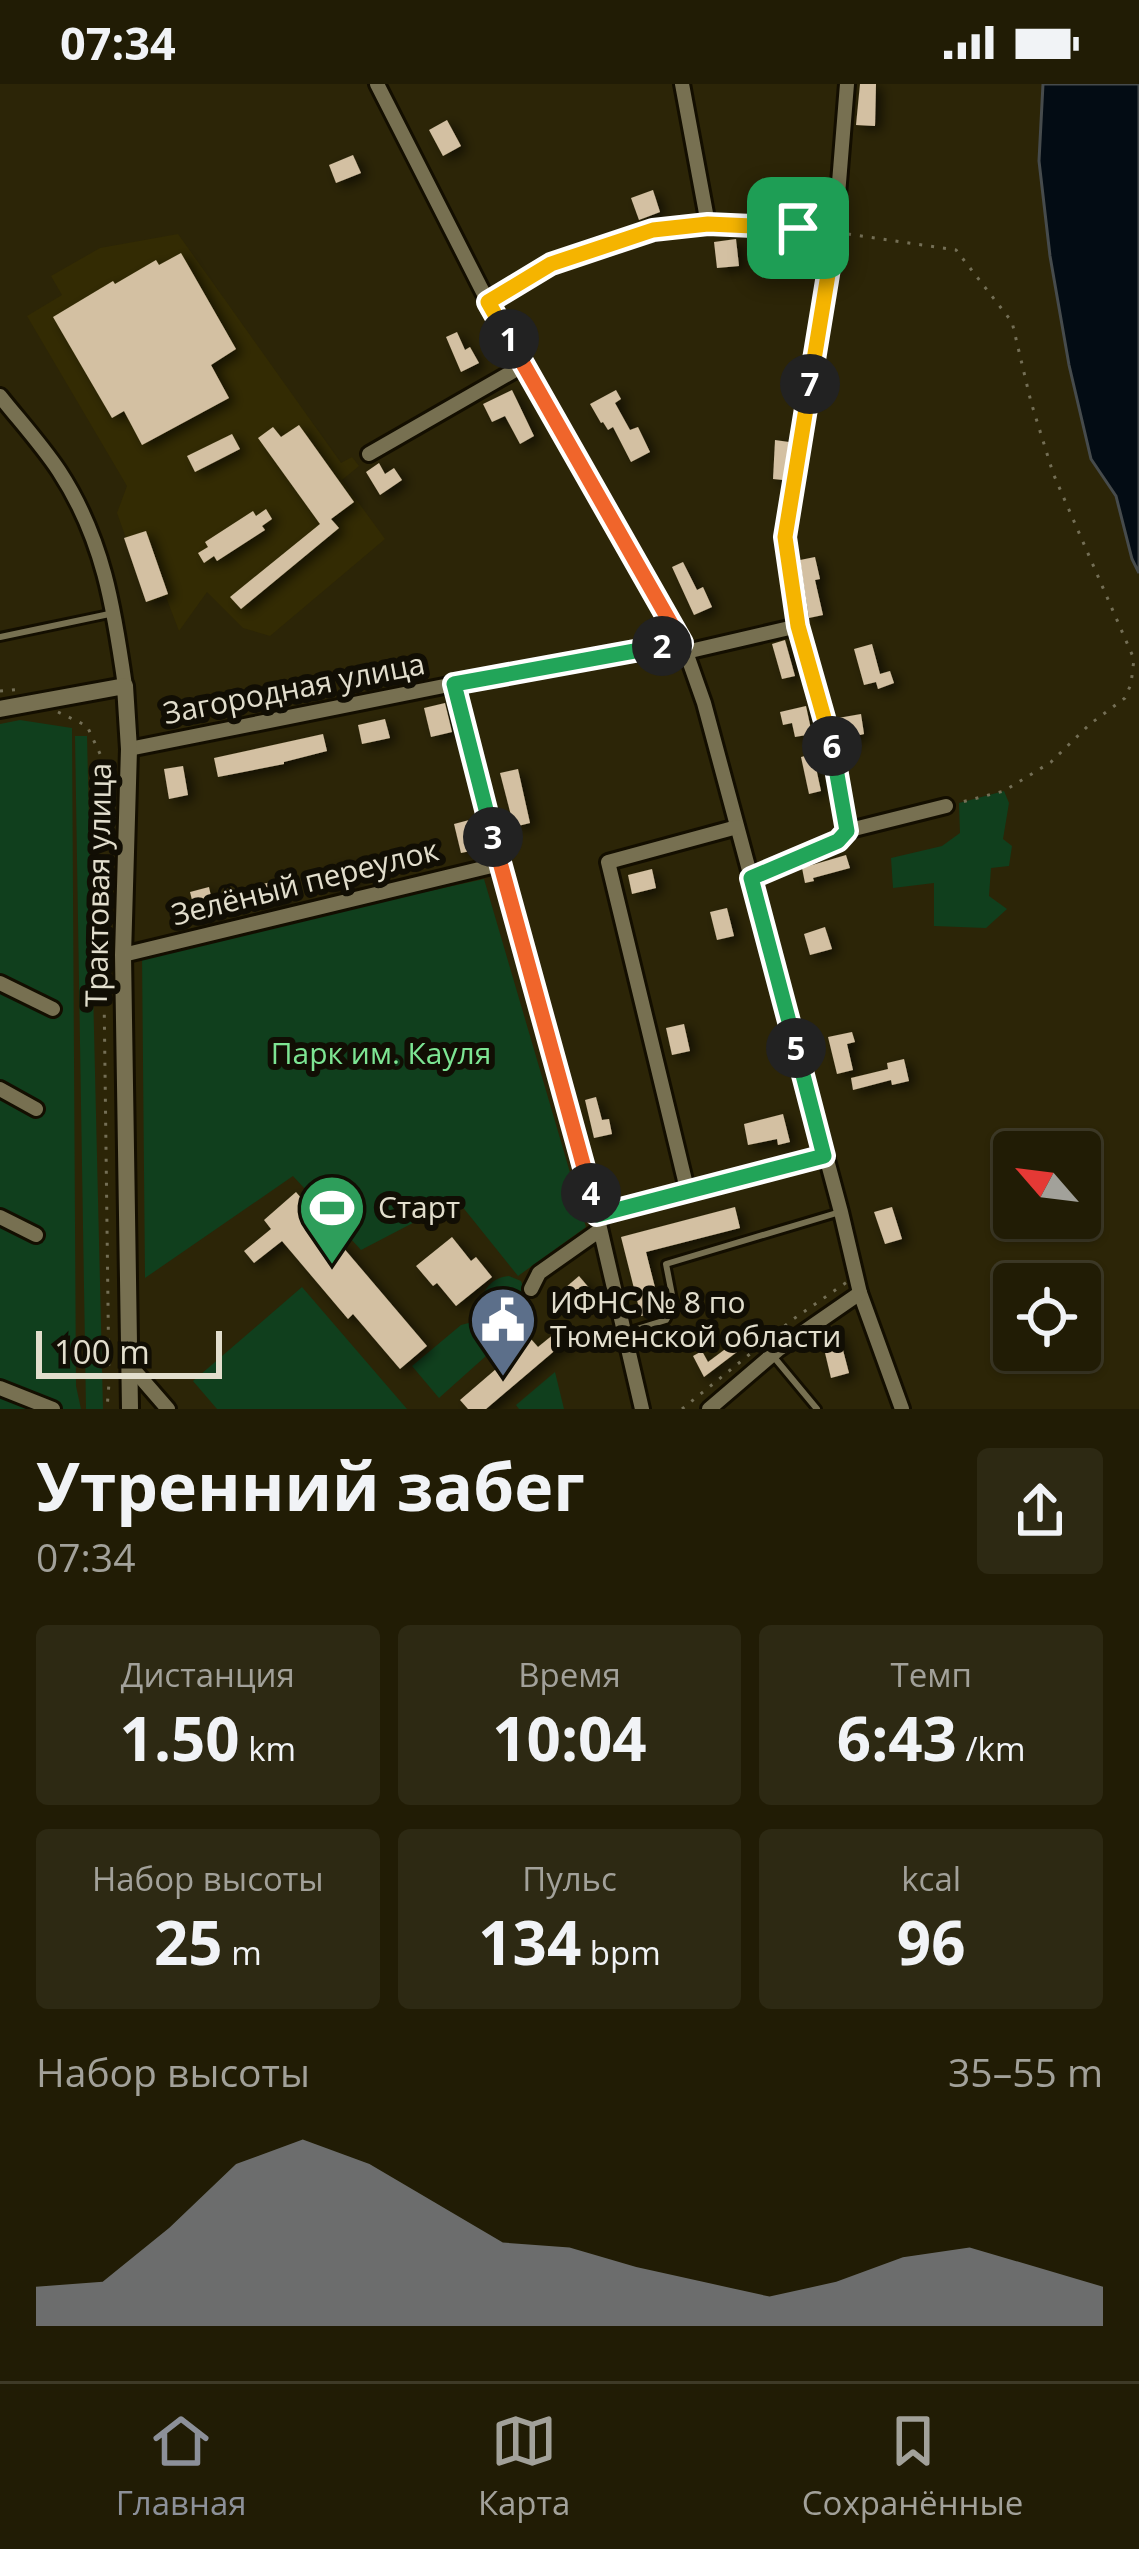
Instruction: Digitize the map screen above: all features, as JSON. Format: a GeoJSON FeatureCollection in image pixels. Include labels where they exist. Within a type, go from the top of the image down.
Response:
{"type":"FeatureCollection","features":[{"type":"Feature","properties":{"kind":"street"},"geometry":{"type":"LineString","coordinates":[[377,84],[488,302],[684,648],[704,703],[860,1293],[902,1409]]}},
{"type":"Feature","properties":{"kind":"street"},"geometry":{"type":"LineString","coordinates":[[682,84],[708,224]]}},
{"type":"Feature","properties":{"kind":"street"},"geometry":{"type":"LineString","coordinates":[[847,831],[832,743],[798,626],[785,537],[835,232],[848,84]]}},
{"type":"Feature","properties":{"kind":"street"},"geometry":{"type":"LineString","coordinates":[[488,302],[551,264],[653,230],[708,224],[835,232]]}},
{"type":"Feature","properties":{"kind":"street"},"geometry":{"type":"LineString","coordinates":[[369,454],[524,365]]}},
{"type":"Feature","properties":{"kind":"street","name":"Трактовая улица"},"geometry":{"type":"LineString","coordinates":[[0,396],[58,470],[88,524],[110,586],[125,686],[129,749],[123,955],[130,1409]]}},
{"type":"Feature","properties":{"kind":"street","name":"Загородная улица"},"geometry":{"type":"LineString","coordinates":[[129,749],[454,684],[798,626]]}},
{"type":"Feature","properties":{"kind":"street"},"geometry":{"type":"LineString","coordinates":[[454,684],[599,1223],[642,1409]]}},
{"type":"Feature","properties":{"kind":"street"},"geometry":{"type":"LineString","coordinates":[[0,709],[125,686]]}},
{"type":"Feature","properties":{"kind":"street"},"geometry":{"type":"LineString","coordinates":[[751,878],[838,841],[847,831],[946,806]]}},
{"type":"Feature","properties":{"kind":"street"},"geometry":{"type":"LineString","coordinates":[[688,1193],[608,862],[736,827]]}},
{"type":"Feature","properties":{"kind":"street","name":"Зелёный переулок"},"geometry":{"type":"LineString","coordinates":[[123,955],[500,864]]}},
{"type":"Feature","properties":{"kind":"street"},"geometry":{"type":"LineString","coordinates":[[0,983],[53,1009]]}},
{"type":"Feature","properties":{"kind":"street"},"geometry":{"type":"LineString","coordinates":[[0,1089],[36,1108]]}},
{"type":"Feature","properties":{"kind":"street"},"geometry":{"type":"LineString","coordinates":[[531,1289],[538,1274],[599,1223],[824,1156]]}},
{"type":"Feature","properties":{"kind":"street"},"geometry":{"type":"LineString","coordinates":[[0,1217],[37,1235]]}},
{"type":"Feature","properties":{"kind":"street"},"geometry":{"type":"LineString","coordinates":[[709,1409],[772,1355],[860,1293]]}},
{"type":"Feature","properties":{"kind":"street"},"geometry":{"type":"LineString","coordinates":[[128,1362],[168,1409]]}},
{"type":"Feature","properties":{"kind":"street"},"geometry":{"type":"LineString","coordinates":[[0,1388],[53,1409]]}},
{"type":"Feature","properties":{"kind":"lane"},"geometry":{"type":"LineString","coordinates":[[0,637],[114,613]]}},
{"type":"Feature","properties":{"kind":"lane"},"geometry":{"type":"LineString","coordinates":[[623,1333],[666,1320],[674,1305],[666,1264],[841,1212]]}},
{"type":"Feature","properties":{"kind":"lane"},"geometry":{"type":"LineString","coordinates":[[772,1355],[817,1409]]}},
{"type":"Feature","properties":{"kind":"path"},"geometry":{"type":"LineString","coordinates":[[835,232],[956,250],[1012,322],[1053,473],[1134,659],[1125,698],[1051,762],[1004,791],[946,806]]}},
{"type":"Feature","properties":{"kind":"path"},"geometry":{"type":"LineString","coordinates":[[0,691],[34,688],[47,692],[49,708],[87,726],[101,756],[106,1409]]}},
{"type":"Feature","properties":{"kind":"shaded area"},"geometry":{"type":"Polygon","coordinates":[[[1043,84],[1139,84],[1139,573],[1116,496],[1091,459],[1069,365],[1039,161],[1043,84]]]}},
{"type":"Feature","properties":{"kind":"shaded area"},"geometry":{"type":"Polygon","coordinates":[[[178,234],[341,463],[352,457],[359,466],[342,480],[385,539],[270,636],[243,628],[207,592],[179,631],[166,597],[149,602],[117,513],[127,486],[27,316],[62,295],[51,276],[100,248],[178,234]]]}},
{"type":"Feature","properties":{"kind":"green space"},"geometry":{"type":"Polygon","coordinates":[[[20,720],[72,728],[76,1386],[81,1409],[0,1409],[0,724],[20,720]]]}},
{"type":"Feature","properties":{"kind":"green space"},"geometry":{"type":"Polygon","coordinates":[[[75,736],[87,736],[103,1409],[86,1409],[75,736]]]}},
{"type":"Feature","properties":{"kind":"green space"},"geometry":{"type":"Polygon","coordinates":[[[1004,791],[1009,803],[1003,839],[1012,846],[1009,866],[991,868],[989,896],[1007,909],[986,928],[934,926],[934,883],[893,888],[891,858],[942,846],[960,833],[959,803],[1004,791]]]}},
{"type":"Feature","properties":{"kind":"green space","name":"Парк им. Кауля"},"geometry":{"type":"Polygon","coordinates":[[[484,879],[586,1227],[518,1276],[457,1200],[361,1250],[293,1176],[145,1278],[142,954],[484,879]]]}},
{"type":"Feature","properties":{"kind":"green space"},"geometry":{"type":"Polygon","coordinates":[[[509,1276],[521,1281],[533,1314],[439,1398],[412,1366],[461,1325],[480,1320],[485,1291],[494,1281],[509,1276]]]}},
{"type":"Feature","properties":{"kind":"green space"},"geometry":{"type":"Polygon","coordinates":[[[302,1287],[407,1409],[217,1409],[193,1381],[302,1287]]]}},
{"type":"Feature","properties":{"kind":"green space"},"geometry":{"type":"Polygon","coordinates":[[[555,1372],[564,1409],[519,1409],[516,1405],[555,1372]]]}},
{"type":"Feature","properties":{"kind":"building"},"geometry":{"type":"Polygon","coordinates":[[[860,84],[876,84],[875,126],[856,125],[860,84]]]}},
{"type":"Feature","properties":{"kind":"building"},"geometry":{"type":"Polygon","coordinates":[[[447,120],[461,146],[443,156],[429,130],[447,120]]]}},
{"type":"Feature","properties":{"kind":"building"},"geometry":{"type":"Polygon","coordinates":[[[353,155],[361,173],[336,183],[329,165],[353,155]]]}},
{"type":"Feature","properties":{"kind":"building"},"geometry":{"type":"Polygon","coordinates":[[[653,190],[660,212],[639,220],[631,198],[653,190]]]}},
{"type":"Feature","properties":{"kind":"building"},"geometry":{"type":"Polygon","coordinates":[[[809,191],[827,193],[825,218],[807,217],[809,191]]]}},
{"type":"Feature","properties":{"kind":"building"},"geometry":{"type":"Polygon","coordinates":[[[736,239],[739,266],[717,268],[714,242],[736,239]]]}},
{"type":"Feature","properties":{"kind":"building"},"geometry":{"type":"Polygon","coordinates":[[[181,253],[236,349],[211,365],[229,398],[142,445],[124,411],[112,418],[53,317],[113,281],[181,253]]]}},
{"type":"Feature","properties":{"kind":"building"},"geometry":{"type":"Polygon","coordinates":[[[457,332],[465,350],[470,347],[479,363],[461,372],[446,337],[457,332]]]}},
{"type":"Feature","properties":{"kind":"building"},"geometry":{"type":"Polygon","coordinates":[[[512,390],[534,436],[520,444],[505,416],[492,422],[483,404],[512,390]]]}},
{"type":"Feature","properties":{"kind":"building"},"geometry":{"type":"Polygon","coordinates":[[[616,390],[621,399],[615,403],[630,430],[638,427],[650,452],[631,462],[613,427],[608,430],[601,423],[590,404],[616,390]]]}},
{"type":"Feature","properties":{"kind":"building"},"geometry":{"type":"Polygon","coordinates":[[[299,425],[354,502],[331,519],[339,528],[241,609],[230,597],[320,524],[258,438],[273,427],[281,437],[299,425]]]}},
{"type":"Feature","properties":{"kind":"building"},"geometry":{"type":"Polygon","coordinates":[[[232,434],[240,449],[195,472],[187,456],[232,434]]]}},
{"type":"Feature","properties":{"kind":"building"},"geometry":{"type":"Polygon","coordinates":[[[775,440],[789,442],[783,480],[773,479],[775,440]]]}},
{"type":"Feature","properties":{"kind":"building"},"geometry":{"type":"Polygon","coordinates":[[[379,463],[385,474],[394,468],[402,480],[380,495],[366,472],[379,463]]]}},
{"type":"Feature","properties":{"kind":"building"},"geometry":{"type":"Polygon","coordinates":[[[266,509],[272,519],[262,526],[265,530],[217,561],[214,556],[204,563],[198,553],[208,547],[205,542],[253,511],[256,516],[266,509]]]}},
{"type":"Feature","properties":{"kind":"building"},"geometry":{"type":"Polygon","coordinates":[[[146,531],[168,594],[146,602],[124,538],[146,531]]]}},
{"type":"Feature","properties":{"kind":"building"},"geometry":{"type":"Polygon","coordinates":[[[815,557],[823,615],[809,618],[800,560],[815,557]]]}},
{"type":"Feature","properties":{"kind":"building"},"geometry":{"type":"Polygon","coordinates":[[[683,562],[712,607],[694,615],[672,567],[683,562]]]}},
{"type":"Feature","properties":{"kind":"building"},"geometry":{"type":"Polygon","coordinates":[[[785,640],[795,676],[782,679],[772,644],[785,640]]]}},
{"type":"Feature","properties":{"kind":"building"},"geometry":{"type":"Polygon","coordinates":[[[872,644],[880,674],[890,671],[894,683],[878,689],[876,682],[864,685],[854,649],[872,644]]]}},
{"type":"Feature","properties":{"kind":"building"},"geometry":{"type":"Polygon","coordinates":[[[445,703],[452,732],[431,737],[424,708],[445,703]]]}},
{"type":"Feature","properties":{"kind":"building"},"geometry":{"type":"Polygon","coordinates":[[[806,706],[812,734],[795,737],[792,723],[783,725],[780,712],[806,706]]]}},
{"type":"Feature","properties":{"kind":"building"},"geometry":{"type":"Polygon","coordinates":[[[861,714],[864,734],[844,745],[838,718],[861,714]]]}},
{"type":"Feature","properties":{"kind":"building"},"geometry":{"type":"Polygon","coordinates":[[[385,719],[390,738],[362,744],[358,725],[385,719]]]}},
{"type":"Feature","properties":{"kind":"building"},"geometry":{"type":"Polygon","coordinates":[[[323,734],[327,751],[218,777],[214,758],[323,734]]]}},
{"type":"Feature","properties":{"kind":"building"},"geometry":{"type":"Polygon","coordinates":[[[813,754],[821,791],[809,794],[801,757],[813,754]]]}},
{"type":"Feature","properties":{"kind":"building"},"geometry":{"type":"Polygon","coordinates":[[[183,766],[188,795],[169,799],[164,769],[183,766]]]}},
{"type":"Feature","properties":{"kind":"building"},"geometry":{"type":"Polygon","coordinates":[[[518,769],[530,823],[514,827],[500,773],[518,769]]]}},
{"type":"Feature","properties":{"kind":"building"},"geometry":{"type":"Polygon","coordinates":[[[473,819],[480,849],[461,853],[454,824],[473,819]]]}},
{"type":"Feature","properties":{"kind":"building"},"geometry":{"type":"Polygon","coordinates":[[[846,855],[850,868],[805,883],[802,868],[846,855]]]}},
{"type":"Feature","properties":{"kind":"building"},"geometry":{"type":"Polygon","coordinates":[[[351,861],[357,882],[328,889],[323,868],[351,861]]]}},
{"type":"Feature","properties":{"kind":"building"},"geometry":{"type":"Polygon","coordinates":[[[652,869],[656,888],[632,894],[628,875],[652,869]]]}},
{"type":"Feature","properties":{"kind":"building"},"geometry":{"type":"Polygon","coordinates":[[[281,880],[285,901],[257,907],[253,886],[281,880]]]}},
{"type":"Feature","properties":{"kind":"building"},"geometry":{"type":"Polygon","coordinates":[[[209,887],[215,915],[197,920],[190,892],[209,887]]]}},
{"type":"Feature","properties":{"kind":"building"},"geometry":{"type":"Polygon","coordinates":[[[727,908],[734,936],[717,940],[710,912],[727,908]]]}},
{"type":"Feature","properties":{"kind":"building"},"geometry":{"type":"Polygon","coordinates":[[[825,927],[832,949],[810,955],[804,934],[825,927]]]}},
{"type":"Feature","properties":{"kind":"building"},"geometry":{"type":"Polygon","coordinates":[[[684,1024],[690,1051],[672,1055],[666,1028],[684,1024]]]}},
{"type":"Feature","properties":{"kind":"building"},"geometry":{"type":"Polygon","coordinates":[[[852,1032],[855,1042],[847,1044],[853,1070],[837,1074],[828,1037],[852,1032]]]}},
{"type":"Feature","properties":{"kind":"building"},"geometry":{"type":"Polygon","coordinates":[[[904,1059],[909,1081],[892,1085],[891,1080],[853,1090],[851,1078],[888,1069],[887,1063],[904,1059]]]}},
{"type":"Feature","properties":{"kind":"building"},"geometry":{"type":"Polygon","coordinates":[[[596,1097],[602,1120],[609,1119],[612,1134],[594,1138],[585,1100],[596,1097]]]}},
{"type":"Feature","properties":{"kind":"building"},"geometry":{"type":"Polygon","coordinates":[[[783,1114],[790,1142],[778,1145],[777,1139],[748,1145],[744,1124],[783,1114]]]}},
{"type":"Feature","properties":{"kind":"building","name":"Старт"},"geometry":{"type":"Polygon","coordinates":[[[296,1192],[427,1346],[400,1369],[353,1314],[348,1319],[282,1241],[254,1263],[244,1251],[271,1229],[264,1220],[296,1192]]]}},
{"type":"Feature","properties":{"kind":"building"},"geometry":{"type":"Polygon","coordinates":[[[735,1207],[740,1228],[646,1252],[661,1311],[641,1316],[621,1237],[735,1207]]]}},
{"type":"Feature","properties":{"kind":"building"},"geometry":{"type":"Polygon","coordinates":[[[892,1207],[902,1239],[885,1244],[874,1212],[892,1207]]]}},
{"type":"Feature","properties":{"kind":"building"},"geometry":{"type":"Polygon","coordinates":[[[452,1237],[492,1277],[456,1306],[416,1266],[452,1237]]]}},
{"type":"Feature","properties":{"kind":"building"},"geometry":{"type":"Polygon","coordinates":[[[579,1276],[590,1289],[569,1307],[558,1294],[579,1276]]]}},
{"type":"Feature","properties":{"kind":"building","name":"ИФНС № 8 по Тюменской области"},"geometry":{"type":"Polygon","coordinates":[[[560,1329],[570,1342],[486,1409],[468,1409],[460,1400],[531,1339],[538,1347],[560,1329]]]}},
{"type":"Feature","properties":{"kind":"building"},"geometry":{"type":"Polygon","coordinates":[[[741,1331],[750,1342],[704,1377],[693,1356],[702,1351],[708,1362],[741,1331]]]}},
{"type":"Feature","properties":{"kind":"building"},"geometry":{"type":"Polygon","coordinates":[[[838,1331],[849,1373],[831,1378],[821,1336],[838,1331]]]}},
{"type":"Feature","properties":{"kind":"place","name":"Старт"},"geometry":{"type":"Point","coordinates":[332,1267]}},
{"type":"Feature","properties":{"kind":"place","name":"ИФНС № 8 по Тюменской области"},"geometry":{"type":"Point","coordinates":[503,1379]}},
{"type":"Feature","properties":{"kind":"route"},"geometry":{"type":"LineString","coordinates":[[708,224],[798,228],[835,232],[785,537],[798,626],[832,743],[847,831],[838,841],[751,878],[824,1156],[597,1215],[454,684],[682,643],[488,302],[551,264],[653,230],[708,224]]}}]}
